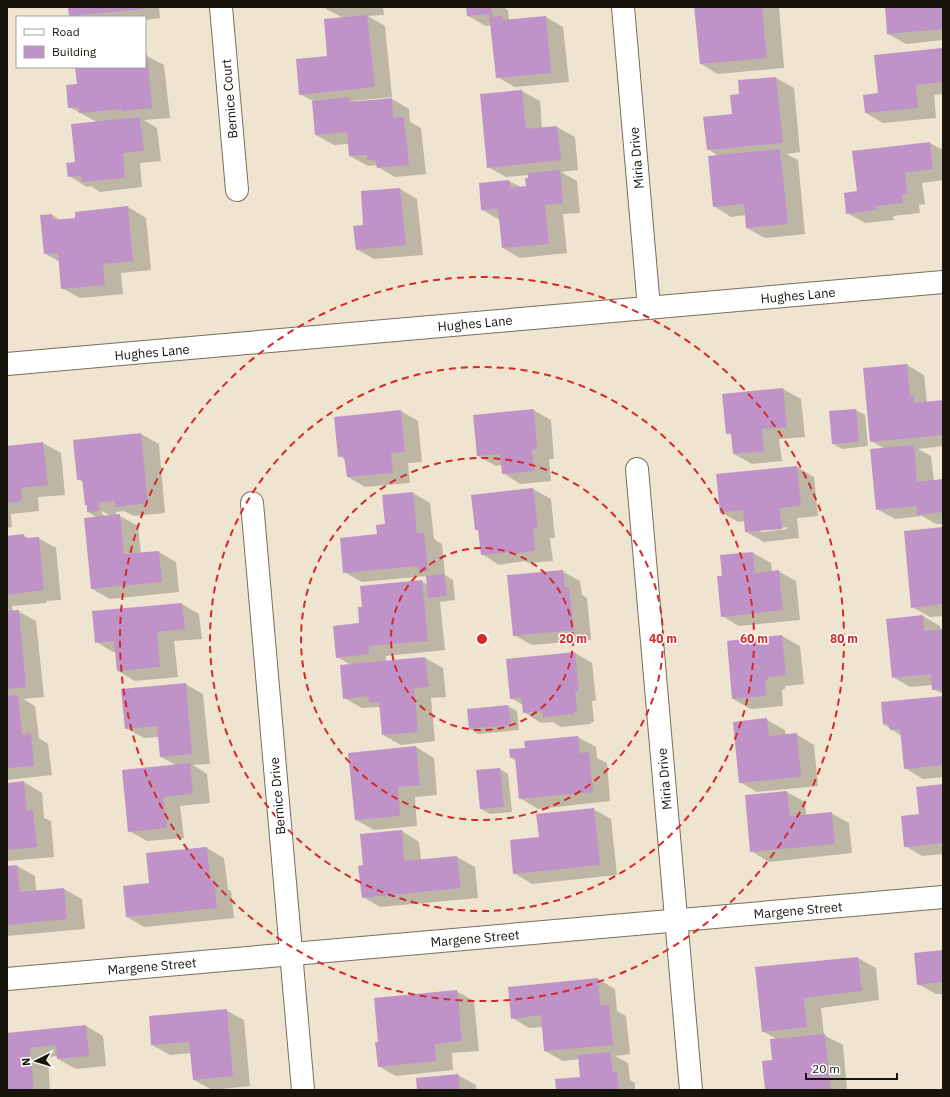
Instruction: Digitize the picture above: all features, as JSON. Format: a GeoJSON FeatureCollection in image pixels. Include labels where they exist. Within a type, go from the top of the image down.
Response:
{"type":"FeatureCollection","features":[{"type":"Feature","properties":{"kind":"street","name":"Bernice Court"},"geometry":{"type":"LineString","coordinates":[[221,7],[237,190]]}},
{"type":"Feature","properties":{"kind":"street","name":"Miria Drive"},"geometry":{"type":"LineString","coordinates":[[623,7],[649,308]]}},
{"type":"Feature","properties":{"kind":"street","name":"Hughes Lane"},"geometry":{"type":"LineString","coordinates":[[7,364],[943,282]]}},
{"type":"Feature","properties":{"kind":"street","name":"Miria Drive"},"geometry":{"type":"LineString","coordinates":[[637,469],[691,1090]]}},
{"type":"Feature","properties":{"kind":"street","name":"Bernice Drive"},"geometry":{"type":"LineString","coordinates":[[252,503],[303,1090]]}},
{"type":"Feature","properties":{"kind":"street","name":"Margene Street"},"geometry":{"type":"LineString","coordinates":[[7,979],[943,897]]}},
{"type":"Feature","properties":{"kind":"building"},"geometry":{"type":"Polygon","coordinates":[[[68,7],[143,7],[143,9],[69,16],[68,7]]]}},
{"type":"Feature","properties":{"kind":"building"},"geometry":{"type":"Polygon","coordinates":[[[466,7],[491,7],[492,17],[502,16],[502,20],[546,16],[551,73],[496,78],[489,14],[467,16],[466,7]]]}},
{"type":"Feature","properties":{"kind":"building"},"geometry":{"type":"Polygon","coordinates":[[[694,7],[762,7],[767,58],[700,64],[694,7]]]}},
{"type":"Feature","properties":{"kind":"building"},"geometry":{"type":"Polygon","coordinates":[[[885,7],[943,7],[943,29],[887,34],[885,7]]]}},
{"type":"Feature","properties":{"kind":"building"},"geometry":{"type":"Polygon","coordinates":[[[367,15],[375,87],[299,95],[296,59],[327,56],[324,19],[367,15]]]}},
{"type":"Feature","properties":{"kind":"building"},"geometry":{"type":"Polygon","coordinates":[[[942,48],[943,82],[916,85],[918,108],[865,113],[863,95],[878,93],[874,55],[942,48]]]}},
{"type":"Feature","properties":{"kind":"building"},"geometry":{"type":"Polygon","coordinates":[[[147,54],[152,108],[79,113],[78,107],[68,108],[66,85],[77,84],[75,68],[146,68],[147,54]]]}},
{"type":"Feature","properties":{"kind":"building"},"geometry":{"type":"Polygon","coordinates":[[[776,77],[783,143],[707,150],[703,117],[732,114],[730,95],[739,94],[738,80],[776,77]]]}},
{"type":"Feature","properties":{"kind":"building"},"geometry":{"type":"Polygon","coordinates":[[[522,90],[526,129],[557,126],[561,160],[487,168],[480,94],[522,90]]]}},
{"type":"Feature","properties":{"kind":"building"},"geometry":{"type":"Polygon","coordinates":[[[349,97],[350,102],[392,98],[393,118],[404,117],[409,165],[377,168],[375,160],[367,160],[367,155],[349,156],[347,132],[315,135],[312,101],[349,97]]]}},
{"type":"Feature","properties":{"kind":"building"},"geometry":{"type":"Polygon","coordinates":[[[140,117],[144,151],[123,153],[125,178],[82,182],[81,176],[68,177],[66,163],[75,162],[71,124],[140,117]]]}},
{"type":"Feature","properties":{"kind":"building"},"geometry":{"type":"Polygon","coordinates":[[[930,142],[933,169],[905,173],[907,194],[902,195],[903,203],[876,206],[876,210],[846,214],[844,193],[857,191],[852,151],[930,142]]]}},
{"type":"Feature","properties":{"kind":"building"},"geometry":{"type":"Polygon","coordinates":[[[780,149],[788,224],[746,228],[744,204],[713,207],[708,156],[780,149]]]}},
{"type":"Feature","properties":{"kind":"building"},"geometry":{"type":"Polygon","coordinates":[[[560,170],[563,203],[545,205],[549,244],[502,248],[498,209],[481,210],[479,183],[509,180],[510,188],[526,186],[525,178],[528,178],[528,173],[560,170]]]}},
{"type":"Feature","properties":{"kind":"building"},"geometry":{"type":"Polygon","coordinates":[[[400,188],[406,245],[356,250],[353,226],[363,225],[361,191],[400,188]]]}},
{"type":"Feature","properties":{"kind":"building"},"geometry":{"type":"Polygon","coordinates":[[[128,206],[133,261],[103,264],[105,285],[61,289],[58,253],[44,254],[40,215],[52,214],[53,220],[75,218],[75,212],[128,206]]]}},
{"type":"Feature","properties":{"kind":"building"},"geometry":{"type":"Polygon","coordinates":[[[907,364],[910,396],[914,396],[914,403],[943,400],[943,435],[870,442],[863,368],[907,364]]]}},
{"type":"Feature","properties":{"kind":"building"},"geometry":{"type":"Polygon","coordinates":[[[783,388],[787,427],[762,429],[764,451],[733,454],[731,433],[726,434],[722,394],[783,388]]]}},
{"type":"Feature","properties":{"kind":"building"},"geometry":{"type":"Polygon","coordinates":[[[534,409],[537,449],[532,450],[534,471],[502,474],[500,454],[477,456],[473,415],[534,409]]]}},
{"type":"Feature","properties":{"kind":"building"},"geometry":{"type":"Polygon","coordinates":[[[856,409],[859,442],[832,444],[829,411],[856,409]]]}},
{"type":"Feature","properties":{"kind":"building"},"geometry":{"type":"Polygon","coordinates":[[[401,410],[405,452],[391,453],[393,473],[347,477],[344,456],[338,457],[334,417],[401,410]]]}},
{"type":"Feature","properties":{"kind":"building"},"geometry":{"type":"Polygon","coordinates":[[[141,433],[148,503],[115,507],[115,501],[99,502],[99,511],[87,512],[82,479],[77,480],[73,440],[141,433]]]}},
{"type":"Feature","properties":{"kind":"building"},"geometry":{"type":"Polygon","coordinates":[[[43,442],[48,485],[21,488],[22,501],[7,503],[7,446],[43,442]]]}},
{"type":"Feature","properties":{"kind":"building"},"geometry":{"type":"Polygon","coordinates":[[[914,445],[917,482],[943,479],[943,512],[917,515],[916,506],[876,510],[870,449],[914,445]]]}},
{"type":"Feature","properties":{"kind":"building"},"geometry":{"type":"Polygon","coordinates":[[[797,466],[801,506],[780,508],[782,529],[745,532],[743,510],[720,513],[716,474],[797,466]]]}},
{"type":"Feature","properties":{"kind":"building"},"geometry":{"type":"Polygon","coordinates":[[[533,488],[538,528],[533,528],[535,551],[481,555],[478,530],[475,530],[471,495],[533,488]]]}},
{"type":"Feature","properties":{"kind":"building"},"geometry":{"type":"Polygon","coordinates":[[[413,492],[417,533],[424,533],[428,571],[419,572],[418,566],[343,573],[340,538],[377,534],[376,525],[385,524],[382,495],[413,492]]]}},
{"type":"Feature","properties":{"kind":"building"},"geometry":{"type":"Polygon","coordinates":[[[120,514],[124,554],[159,551],[162,582],[91,589],[84,518],[120,514]]]}},
{"type":"Feature","properties":{"kind":"building"},"geometry":{"type":"Polygon","coordinates":[[[943,527],[943,604],[911,608],[904,531],[943,527]]]}},
{"type":"Feature","properties":{"kind":"building"},"geometry":{"type":"Polygon","coordinates":[[[24,534],[25,538],[39,537],[44,590],[7,595],[7,536],[24,534]]]}},
{"type":"Feature","properties":{"kind":"building"},"geometry":{"type":"Polygon","coordinates":[[[753,552],[755,573],[779,570],[783,610],[721,617],[717,576],[722,576],[720,555],[753,552]]]}},
{"type":"Feature","properties":{"kind":"building"},"geometry":{"type":"Polygon","coordinates":[[[563,570],[565,587],[569,587],[574,630],[513,636],[507,575],[563,570]]]}},
{"type":"Feature","properties":{"kind":"building"},"geometry":{"type":"Polygon","coordinates":[[[444,574],[447,596],[428,598],[426,576],[444,574]]]}},
{"type":"Feature","properties":{"kind":"building"},"geometry":{"type":"Polygon","coordinates":[[[422,580],[428,641],[369,646],[369,654],[336,658],[333,626],[359,623],[358,607],[362,607],[360,586],[422,580]]]}},
{"type":"Feature","properties":{"kind":"building"},"geometry":{"type":"Polygon","coordinates":[[[182,603],[185,629],[157,632],[160,667],[117,671],[114,641],[95,643],[92,611],[182,603]]]}},
{"type":"Feature","properties":{"kind":"building"},"geometry":{"type":"Polygon","coordinates":[[[19,610],[26,687],[7,689],[7,611],[19,610]]]}},
{"type":"Feature","properties":{"kind":"building"},"geometry":{"type":"Polygon","coordinates":[[[923,615],[924,631],[943,629],[943,689],[932,690],[931,674],[892,678],[886,619],[923,615]]]}},
{"type":"Feature","properties":{"kind":"building"},"geometry":{"type":"Polygon","coordinates":[[[782,635],[786,675],[767,677],[768,680],[765,680],[766,696],[732,699],[727,641],[782,635]]]}},
{"type":"Feature","properties":{"kind":"building"},"geometry":{"type":"Polygon","coordinates":[[[575,652],[579,691],[575,691],[577,712],[574,712],[574,714],[543,717],[542,711],[523,713],[521,697],[510,699],[506,659],[575,652]]]}},
{"type":"Feature","properties":{"kind":"building"},"geometry":{"type":"Polygon","coordinates":[[[425,657],[429,687],[414,688],[418,732],[382,735],[379,702],[369,703],[368,696],[343,699],[340,665],[425,657]]]}},
{"type":"Feature","properties":{"kind":"building"},"geometry":{"type":"Polygon","coordinates":[[[186,683],[192,754],[160,757],[157,726],[125,729],[121,689],[186,683]]]}},
{"type":"Feature","properties":{"kind":"building"},"geometry":{"type":"Polygon","coordinates":[[[18,695],[22,734],[31,733],[34,766],[7,768],[7,696],[18,695]]]}},
{"type":"Feature","properties":{"kind":"building"},"geometry":{"type":"Polygon","coordinates":[[[943,696],[943,765],[904,769],[900,729],[890,730],[889,724],[883,724],[881,702],[943,696]]]}},
{"type":"Feature","properties":{"kind":"building"},"geometry":{"type":"Polygon","coordinates":[[[508,705],[511,725],[469,729],[467,709],[508,705]]]}},
{"type":"Feature","properties":{"kind":"building"},"geometry":{"type":"Polygon","coordinates":[[[767,718],[769,736],[797,733],[801,777],[739,783],[733,722],[767,718]]]}},
{"type":"Feature","properties":{"kind":"building"},"geometry":{"type":"Polygon","coordinates":[[[578,736],[580,753],[589,752],[593,792],[519,799],[515,757],[510,758],[509,749],[525,748],[524,741],[578,736]]]}},
{"type":"Feature","properties":{"kind":"building"},"geometry":{"type":"Polygon","coordinates":[[[416,746],[420,785],[398,787],[400,816],[355,820],[348,753],[416,746]]]}},
{"type":"Feature","properties":{"kind":"building"},"geometry":{"type":"Polygon","coordinates":[[[190,763],[193,794],[163,797],[167,828],[128,832],[122,770],[190,763]]]}},
{"type":"Feature","properties":{"kind":"building"},"geometry":{"type":"Polygon","coordinates":[[[500,768],[504,807],[480,809],[476,770],[500,768]]]}},
{"type":"Feature","properties":{"kind":"building"},"geometry":{"type":"Polygon","coordinates":[[[24,781],[27,811],[33,810],[37,847],[7,850],[7,783],[24,781]]]}},
{"type":"Feature","properties":{"kind":"building"},"geometry":{"type":"Polygon","coordinates":[[[943,784],[943,843],[904,847],[901,816],[919,814],[916,787],[943,784]]]}},
{"type":"Feature","properties":{"kind":"building"},"geometry":{"type":"Polygon","coordinates":[[[787,791],[790,816],[832,812],[835,844],[750,852],[745,795],[787,791]]]}},
{"type":"Feature","properties":{"kind":"building"},"geometry":{"type":"Polygon","coordinates":[[[594,808],[600,865],[513,874],[510,840],[539,837],[536,814],[594,808]]]}},
{"type":"Feature","properties":{"kind":"building"},"geometry":{"type":"Polygon","coordinates":[[[402,830],[404,861],[457,856],[461,888],[362,898],[358,866],[363,865],[360,834],[402,830]]]}},
{"type":"Feature","properties":{"kind":"building"},"geometry":{"type":"Polygon","coordinates":[[[207,847],[210,880],[214,880],[217,908],[126,917],[123,886],[149,883],[146,853],[207,847]]]}},
{"type":"Feature","properties":{"kind":"building"},"geometry":{"type":"Polygon","coordinates":[[[17,865],[20,892],[64,888],[67,919],[7,925],[7,866],[17,865]]]}},
{"type":"Feature","properties":{"kind":"building"},"geometry":{"type":"Polygon","coordinates":[[[943,950],[943,982],[917,985],[914,953],[943,950]]]}},
{"type":"Feature","properties":{"kind":"building"},"geometry":{"type":"Polygon","coordinates":[[[858,957],[862,991],[804,998],[807,1027],[762,1032],[755,967],[858,957]]]}},
{"type":"Feature","properties":{"kind":"building"},"geometry":{"type":"Polygon","coordinates":[[[598,978],[600,1005],[609,1005],[613,1045],[544,1051],[541,1015],[511,1019],[508,987],[598,978]]]}},
{"type":"Feature","properties":{"kind":"building"},"geometry":{"type":"Polygon","coordinates":[[[457,990],[462,1041],[435,1044],[436,1061],[378,1067],[375,1042],[378,1042],[374,998],[457,990]]]}},
{"type":"Feature","properties":{"kind":"building"},"geometry":{"type":"Polygon","coordinates":[[[227,1009],[233,1076],[193,1080],[189,1042],[151,1045],[149,1016],[227,1009]]]}},
{"type":"Feature","properties":{"kind":"building"},"geometry":{"type":"Polygon","coordinates":[[[86,1025],[89,1056],[57,1059],[56,1045],[30,1048],[34,1090],[7,1090],[7,1033],[86,1025]]]}},
{"type":"Feature","properties":{"kind":"building"},"geometry":{"type":"Polygon","coordinates":[[[825,1034],[831,1090],[765,1090],[762,1061],[772,1060],[770,1039],[825,1034]]]}},
{"type":"Feature","properties":{"kind":"building"},"geometry":{"type":"Polygon","coordinates":[[[610,1052],[613,1072],[617,1072],[619,1090],[556,1090],[555,1079],[580,1077],[578,1055],[610,1052]]]}},
{"type":"Feature","properties":{"kind":"building"},"geometry":{"type":"Polygon","coordinates":[[[458,1074],[460,1090],[417,1090],[416,1078],[458,1074]]]}}]}
